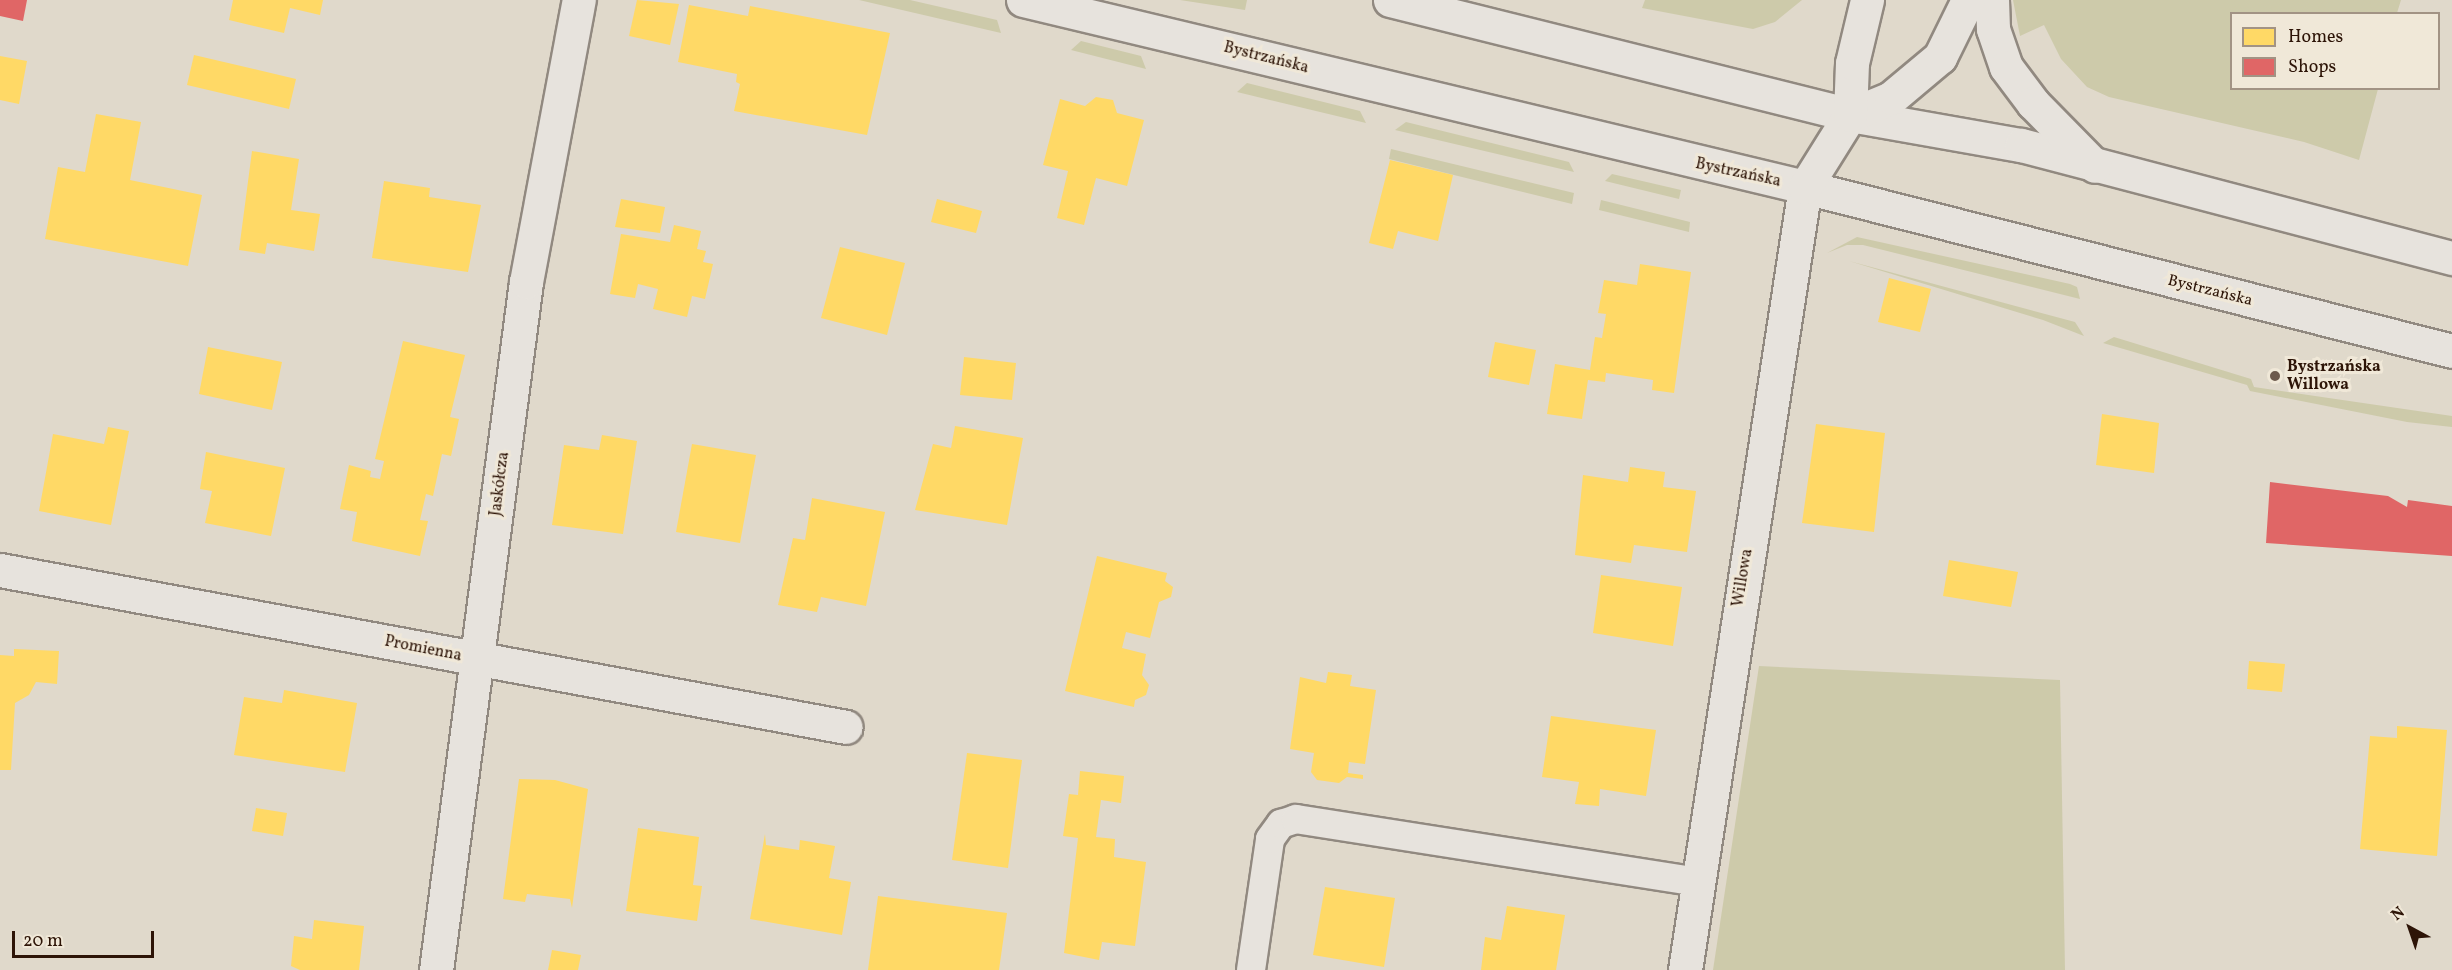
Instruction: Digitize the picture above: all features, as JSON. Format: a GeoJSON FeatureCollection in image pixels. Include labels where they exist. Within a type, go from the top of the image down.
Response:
{"type":"FeatureCollection","features":[{"type":"Feature","properties":{"kind":"main road","name":"Jaskółcza"},"geometry":{"type":"LineString","coordinates":[[436,970],[526,282],[579,0]]}},
{"type":"Feature","properties":{"kind":"main road","name":"Bystrzańska"},"geometry":{"type":"LineString","coordinates":[[1023,0],[1805,187],[2452,351]]}},
{"type":"Feature","properties":{"kind":"main road"},"geometry":{"type":"LineString","coordinates":[[1390,0],[1850,116],[2021,145],[2096,168],[2452,258]]}},
{"type":"Feature","properties":{"kind":"main road"},"geometry":{"type":"LineString","coordinates":[[1805,187],[1850,116],[1852,63],[1867,0]]}},
{"type":"Feature","properties":{"kind":"main road"},"geometry":{"type":"LineString","coordinates":[[1850,116],[1891,98],[1940,57],[1968,0]]}},
{"type":"Feature","properties":{"kind":"main road"},"geometry":{"type":"LineString","coordinates":[[1992,0],[1994,29],[2006,67],[2032,103],[2096,168]]}},
{"type":"Feature","properties":{"kind":"main road","name":"Willowa"},"geometry":{"type":"LineString","coordinates":[[1685,970],[1805,187]]}},
{"type":"Feature","properties":{"kind":"main road","name":"Promienna"},"geometry":{"type":"LineString","coordinates":[[0,570],[846,727]]}},
{"type":"Feature","properties":{"kind":"lane"},"geometry":{"type":"LineString","coordinates":[[1251,970],[1270,839],[1281,824],[1296,819],[1698,882]]}},
{"type":"Feature","properties":{"kind":"shaded area"},"geometry":{"type":"Polygon","coordinates":[[[859,0],[910,0],[997,20],[1001,33],[859,0]]]}},
{"type":"Feature","properties":{"kind":"shaded area"},"geometry":{"type":"Polygon","coordinates":[[[1180,0],[1247,0],[1245,10],[1180,0]]]}},
{"type":"Feature","properties":{"kind":"shaded area"},"geometry":{"type":"Polygon","coordinates":[[[1645,0],[1802,0],[1775,22],[1753,29],[1642,8],[1645,0]]]}},
{"type":"Feature","properties":{"kind":"shaded area"},"geometry":{"type":"Polygon","coordinates":[[[2013,0],[2401,0],[2397,12],[2230,12],[2230,90],[2378,90],[2359,160],[2304,142],[2109,97],[2087,87],[2061,59],[2044,25],[2020,36],[2013,0]]]}},
{"type":"Feature","properties":{"kind":"shaded area"},"geometry":{"type":"Polygon","coordinates":[[[1081,41],[1141,56],[1146,69],[1071,50],[1081,41]]]}},
{"type":"Feature","properties":{"kind":"shaded area"},"geometry":{"type":"Polygon","coordinates":[[[1247,83],[1360,111],[1366,123],[1237,92],[1247,83]]]}},
{"type":"Feature","properties":{"kind":"shaded area"},"geometry":{"type":"Polygon","coordinates":[[[1406,122],[1569,162],[1574,172],[1395,130],[1406,122]]]}},
{"type":"Feature","properties":{"kind":"shaded area"},"geometry":{"type":"Polygon","coordinates":[[[1391,149],[1574,193],[1572,204],[1389,159],[1391,149]]]}},
{"type":"Feature","properties":{"kind":"shaded area"},"geometry":{"type":"Polygon","coordinates":[[[1612,174],[1681,190],[1679,199],[1605,181],[1612,174]]]}},
{"type":"Feature","properties":{"kind":"shaded area"},"geometry":{"type":"Polygon","coordinates":[[[1601,200],[1690,222],[1689,232],[1599,210],[1601,200]]]}},
{"type":"Feature","properties":{"kind":"shaded area"},"geometry":{"type":"Polygon","coordinates":[[[1857,237],[2070,284],[2077,287],[2080,299],[1863,245],[1847,245],[1827,253],[1857,237]]]}},
{"type":"Feature","properties":{"kind":"shaded area"},"geometry":{"type":"Polygon","coordinates":[[[1849,261],[2075,322],[2084,336],[2043,320],[1849,261]]]}},
{"type":"Feature","properties":{"kind":"shaded area"},"geometry":{"type":"Polygon","coordinates":[[[2114,337],[2251,379],[2254,387],[2452,416],[2452,427],[2407,422],[2250,391],[2247,385],[2103,343],[2114,337]]]}},
{"type":"Feature","properties":{"kind":"shaded area"},"geometry":{"type":"Polygon","coordinates":[[[1759,666],[2060,680],[2065,970],[1713,970],[1759,666]]]}},
{"type":"Feature","properties":{"kind":"building: Homes"},"geometry":{"type":"Polygon","coordinates":[[[233,0],[323,0],[320,15],[290,8],[284,33],[229,20],[233,0]]]}},
{"type":"Feature","properties":{"kind":"building: Homes"},"geometry":{"type":"Polygon","coordinates":[[[637,0],[679,4],[670,45],[629,36],[637,0]]]}},
{"type":"Feature","properties":{"kind":"building: Homes"},"geometry":{"type":"Polygon","coordinates":[[[689,5],[748,16],[750,6],[890,33],[867,135],[734,111],[740,84],[736,82],[737,74],[678,62],[689,5]]]}},
{"type":"Feature","properties":{"kind":"building: Homes"},"geometry":{"type":"Polygon","coordinates":[[[194,55],[296,79],[289,109],[187,85],[194,55]]]}},
{"type":"Feature","properties":{"kind":"building: Homes"},"geometry":{"type":"Polygon","coordinates":[[[0,56],[27,61],[19,104],[0,100],[0,56]]]}},
{"type":"Feature","properties":{"kind":"building: Homes"},"geometry":{"type":"Polygon","coordinates":[[[1096,97],[1113,100],[1117,113],[1144,120],[1127,186],[1096,178],[1084,225],[1057,218],[1068,171],[1043,165],[1060,99],[1085,106],[1096,97]]]}},
{"type":"Feature","properties":{"kind":"building: Homes"},"geometry":{"type":"Polygon","coordinates":[[[96,114],[141,122],[130,180],[202,195],[188,266],[45,239],[58,167],[85,172],[96,114]]]}},
{"type":"Feature","properties":{"kind":"building: Homes"},"geometry":{"type":"Polygon","coordinates":[[[252,151],[299,159],[291,210],[320,214],[314,251],[267,243],[265,254],[239,250],[252,151]]]}},
{"type":"Feature","properties":{"kind":"building: Homes"},"geometry":{"type":"Polygon","coordinates":[[[1390,160],[1453,175],[1438,241],[1398,231],[1393,249],[1369,243],[1390,160]]]}},
{"type":"Feature","properties":{"kind":"building: Homes"},"geometry":{"type":"Polygon","coordinates":[[[384,181],[430,188],[429,197],[481,205],[468,272],[372,258],[384,181]]]}},
{"type":"Feature","properties":{"kind":"building: Homes"},"geometry":{"type":"Polygon","coordinates":[[[621,199],[665,207],[660,233],[615,227],[621,199]]]}},
{"type":"Feature","properties":{"kind":"building: Homes"},"geometry":{"type":"Polygon","coordinates":[[[937,199],[982,211],[976,233],[931,222],[937,199]]]}},
{"type":"Feature","properties":{"kind":"building: Homes"},"geometry":{"type":"Polygon","coordinates":[[[674,225],[701,231],[697,249],[706,251],[703,262],[713,264],[705,299],[692,296],[687,317],[653,309],[658,289],[638,284],[635,298],[610,294],[621,234],[670,242],[674,225]]]}},
{"type":"Feature","properties":{"kind":"building: Homes"},"geometry":{"type":"Polygon","coordinates":[[[840,247],[905,263],[887,335],[821,318],[840,247]]]}},
{"type":"Feature","properties":{"kind":"building: Homes"},"geometry":{"type":"Polygon","coordinates":[[[1640,264],[1691,272],[1674,393],[1652,390],[1653,380],[1606,373],[1605,382],[1588,380],[1582,419],[1547,414],[1555,364],[1590,370],[1595,337],[1602,338],[1606,314],[1598,313],[1604,280],[1637,285],[1640,264]]]}},
{"type":"Feature","properties":{"kind":"building: Homes"},"geometry":{"type":"Polygon","coordinates":[[[1889,278],[1931,289],[1920,332],[1878,322],[1889,278]]]}},
{"type":"Feature","properties":{"kind":"building: Homes"},"geometry":{"type":"Polygon","coordinates":[[[403,341],[465,355],[450,417],[459,419],[451,456],[442,454],[433,496],[426,494],[420,520],[428,521],[420,556],[352,541],[357,512],[340,509],[349,465],[371,471],[370,477],[380,479],[384,461],[375,459],[403,341]]]}},
{"type":"Feature","properties":{"kind":"building: Homes"},"geometry":{"type":"Polygon","coordinates":[[[1495,342],[1536,350],[1529,385],[1488,377],[1495,342]]]}},
{"type":"Feature","properties":{"kind":"building: Homes"},"geometry":{"type":"Polygon","coordinates":[[[208,347],[282,362],[272,410],[199,394],[208,347]]]}},
{"type":"Feature","properties":{"kind":"building: Homes"},"geometry":{"type":"Polygon","coordinates":[[[964,357],[1016,363],[1012,400],[960,395],[964,357]]]}},
{"type":"Feature","properties":{"kind":"building: Homes"},"geometry":{"type":"Polygon","coordinates":[[[2102,414],[2159,423],[2154,473],[2096,465],[2102,414]]]}},
{"type":"Feature","properties":{"kind":"building: Homes"},"geometry":{"type":"Polygon","coordinates":[[[1816,424],[1885,433],[1874,532],[1802,523],[1816,424]]]}},
{"type":"Feature","properties":{"kind":"building: Homes"},"geometry":{"type":"Polygon","coordinates":[[[955,426],[1023,438],[1007,525],[915,510],[933,444],[951,448],[955,426]]]}},
{"type":"Feature","properties":{"kind":"building: Homes"},"geometry":{"type":"Polygon","coordinates":[[[108,427],[129,431],[111,525],[39,511],[53,434],[104,444],[108,427]]]}},
{"type":"Feature","properties":{"kind":"building: Homes"},"geometry":{"type":"Polygon","coordinates":[[[602,435],[637,441],[623,534],[552,525],[564,445],[599,450],[602,435]]]}},
{"type":"Feature","properties":{"kind":"building: Homes"},"geometry":{"type":"Polygon","coordinates":[[[692,444],[756,455],[740,543],[676,532],[692,444]]]}},
{"type":"Feature","properties":{"kind":"building: Homes"},"geometry":{"type":"Polygon","coordinates":[[[206,452],[285,468],[271,536],[205,523],[212,491],[200,489],[206,452]]]}},
{"type":"Feature","properties":{"kind":"building: Homes"},"geometry":{"type":"Polygon","coordinates":[[[1630,467],[1665,472],[1663,487],[1696,491],[1687,552],[1634,545],[1631,563],[1575,555],[1583,475],[1628,482],[1630,467]]]}},
{"type":"Feature","properties":{"kind":"building: Homes"},"geometry":{"type":"Polygon","coordinates":[[[812,498],[885,512],[866,606],[821,597],[817,612],[778,605],[793,538],[805,540],[812,498]]]}},
{"type":"Feature","properties":{"kind":"building: Homes"},"geometry":{"type":"Polygon","coordinates":[[[1097,556],[1167,573],[1165,581],[1173,587],[1171,597],[1159,602],[1150,638],[1126,632],[1122,648],[1146,654],[1142,675],[1149,685],[1146,695],[1135,700],[1134,707],[1065,691],[1097,556]]]}},
{"type":"Feature","properties":{"kind":"building: Homes"},"geometry":{"type":"Polygon","coordinates":[[[1949,560],[2018,572],[2011,607],[1943,596],[1949,560]]]}},
{"type":"Feature","properties":{"kind":"building: Homes"},"geometry":{"type":"Polygon","coordinates":[[[1601,575],[1682,587],[1673,646],[1593,633],[1601,575]]]}},
{"type":"Feature","properties":{"kind":"building: Homes"},"geometry":{"type":"Polygon","coordinates":[[[14,649],[59,651],[57,684],[36,682],[29,695],[15,703],[11,770],[0,770],[0,655],[14,656],[14,649]]]}},
{"type":"Feature","properties":{"kind":"building: Homes"},"geometry":{"type":"Polygon","coordinates":[[[2249,661],[2285,664],[2282,692],[2247,689],[2249,661]]]}},
{"type":"Feature","properties":{"kind":"building: Homes"},"geometry":{"type":"Polygon","coordinates":[[[1328,672],[1352,675],[1350,686],[1376,690],[1365,764],[1349,762],[1348,773],[1363,775],[1363,779],[1347,777],[1339,783],[1317,780],[1311,772],[1314,753],[1290,749],[1300,677],[1326,683],[1328,672]]]}},
{"type":"Feature","properties":{"kind":"building: Homes"},"geometry":{"type":"Polygon","coordinates":[[[284,690],[357,703],[345,772],[234,755],[244,697],[282,703],[284,690]]]}},
{"type":"Feature","properties":{"kind":"building: Homes"},"geometry":{"type":"Polygon","coordinates":[[[1551,716],[1656,730],[1646,796],[1600,789],[1599,806],[1575,804],[1579,782],[1542,777],[1551,716]]]}},
{"type":"Feature","properties":{"kind":"building: Homes"},"geometry":{"type":"Polygon","coordinates":[[[2397,726],[2447,730],[2437,856],[2360,849],[2370,736],[2397,738],[2397,726]]]}},
{"type":"Feature","properties":{"kind":"building: Homes"},"geometry":{"type":"Polygon","coordinates":[[[967,753],[1022,760],[1008,868],[952,860],[967,753]]]}},
{"type":"Feature","properties":{"kind":"building: Homes"},"geometry":{"type":"Polygon","coordinates":[[[1080,771],[1124,776],[1121,803],[1101,800],[1096,837],[1115,839],[1114,857],[1146,862],[1135,946],[1102,942],[1099,960],[1064,953],[1078,838],[1063,836],[1069,794],[1078,795],[1080,771]]]}},
{"type":"Feature","properties":{"kind":"building: Homes"},"geometry":{"type":"Polygon","coordinates":[[[519,779],[555,780],[588,789],[572,908],[570,899],[527,894],[525,902],[503,899],[519,779]]]}},
{"type":"Feature","properties":{"kind":"building: Homes"},"geometry":{"type":"Polygon","coordinates":[[[256,808],[287,813],[283,836],[252,831],[256,808]]]}},
{"type":"Feature","properties":{"kind":"building: Homes"},"geometry":{"type":"Polygon","coordinates":[[[638,828],[699,837],[693,885],[702,886],[697,921],[626,911],[638,828]]]}},
{"type":"Feature","properties":{"kind":"building: Homes"},"geometry":{"type":"Polygon","coordinates":[[[765,834],[766,845],[799,850],[800,840],[835,846],[829,878],[851,882],[842,935],[750,919],[765,834]]]}},
{"type":"Feature","properties":{"kind":"building: Homes"},"geometry":{"type":"Polygon","coordinates":[[[1325,887],[1395,898],[1384,967],[1313,955],[1325,887]]]}},
{"type":"Feature","properties":{"kind":"building: Homes"},"geometry":{"type":"Polygon","coordinates":[[[878,896],[1007,913],[999,970],[868,970],[878,896]]]}},
{"type":"Feature","properties":{"kind":"building: Homes"},"geometry":{"type":"Polygon","coordinates":[[[1507,906],[1565,915],[1556,970],[1481,970],[1485,937],[1501,940],[1507,906]]]}},
{"type":"Feature","properties":{"kind":"building: Homes"},"geometry":{"type":"Polygon","coordinates":[[[314,920],[364,926],[359,970],[300,970],[291,966],[294,936],[312,939],[314,920]]]}},
{"type":"Feature","properties":{"kind":"building: Homes"},"geometry":{"type":"Polygon","coordinates":[[[552,950],[581,955],[578,970],[548,970],[552,950]]]}},
{"type":"Feature","properties":{"kind":"building: Shops"},"geometry":{"type":"Polygon","coordinates":[[[0,0],[27,0],[23,21],[0,16],[0,0]]]}},
{"type":"Feature","properties":{"kind":"building: Shops"},"geometry":{"type":"Polygon","coordinates":[[[2270,482],[2388,496],[2407,507],[2408,500],[2452,506],[2452,556],[2266,543],[2270,482]]]}},
{"type":"Feature","properties":{"kind":"place","name":"Bystrzańska Willowa"},"geometry":{"type":"Point","coordinates":[2275,376]}}]}
